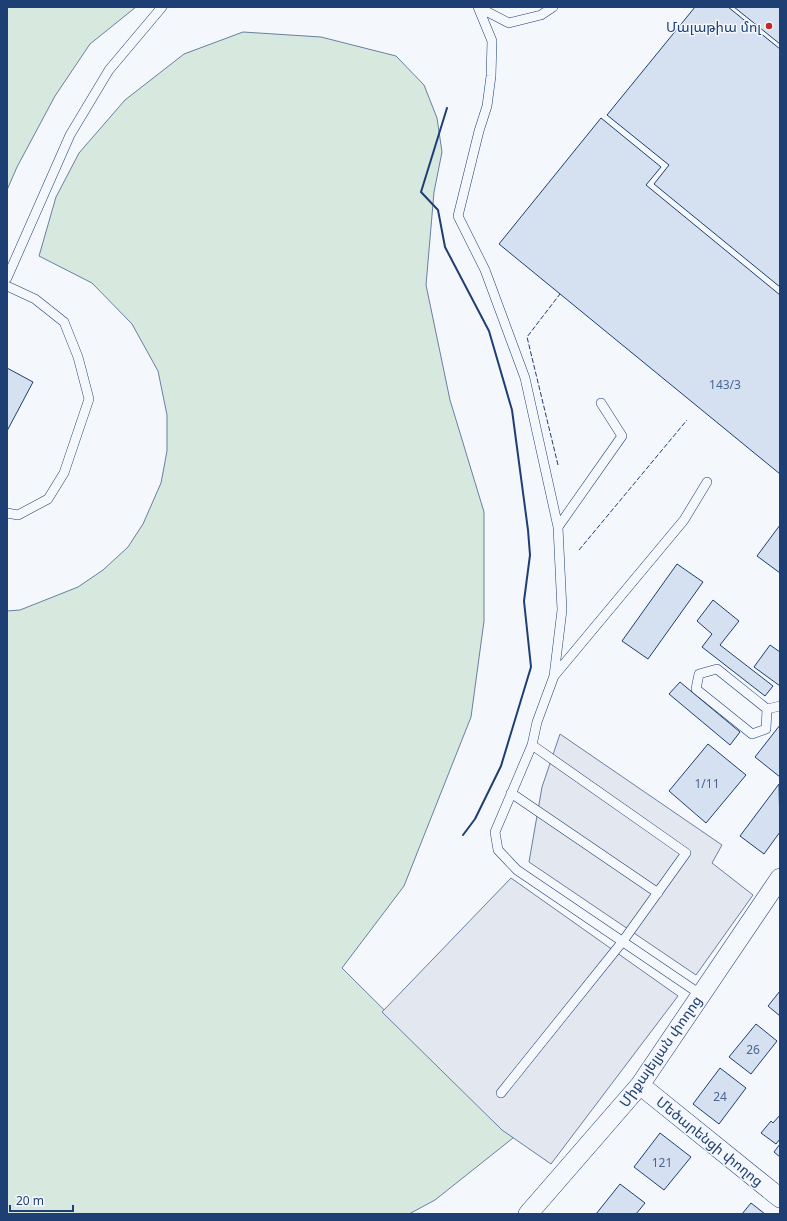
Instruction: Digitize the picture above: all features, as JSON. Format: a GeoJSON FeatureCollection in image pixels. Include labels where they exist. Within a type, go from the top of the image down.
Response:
{"type":"FeatureCollection","features":[{"type":"Feature","properties":{"kind":"street","name":"Միքայելյան փողոց"},"geometry":{"type":"LineString","coordinates":[[528,1214],[640,1085],[700,994],[780,878]]}},
{"type":"Feature","properties":{"kind":"street","name":"Մեծարենցի փողոց"},"geometry":{"type":"LineString","coordinates":[[640,1085],[780,1198]]}},
{"type":"Feature","properties":{"kind":"lane"},"geometry":{"type":"LineString","coordinates":[[7,278],[70,135],[109,70],[162,7]]}},
{"type":"Feature","properties":{"kind":"lane"},"geometry":{"type":"LineString","coordinates":[[478,7],[509,22],[541,15],[553,7]]}},
{"type":"Feature","properties":{"kind":"lane"},"geometry":{"type":"LineString","coordinates":[[478,7],[492,41],[491,76],[487,106],[479,131],[458,216],[484,270],[525,378],[558,527],[562,610],[554,676],[537,722],[532,745],[494,832],[498,850],[517,870],[700,994]]}},
{"type":"Feature","properties":{"kind":"lane"},"geometry":{"type":"LineString","coordinates":[[7,286],[35,298],[64,322],[78,357],[89,399],[64,473],[48,499],[18,515],[7,513]]}},
{"type":"Feature","properties":{"kind":"lane"},"geometry":{"type":"LineString","coordinates":[[558,527],[622,436],[601,403]]}},
{"type":"Feature","properties":{"kind":"lane"},"geometry":{"type":"LineString","coordinates":[[554,676],[684,520],[707,482]]}},
{"type":"Feature","properties":{"kind":"lane"},"geometry":{"type":"LineString","coordinates":[[717,669],[767,709],[766,729],[752,734],[696,689],[699,674],[717,669]]}},
{"type":"Feature","properties":{"kind":"lane"},"geometry":{"type":"LineString","coordinates":[[767,709],[780,706]]}},
{"type":"Feature","properties":{"kind":"lane"},"geometry":{"type":"LineString","coordinates":[[501,1094],[623,941],[686,853],[532,745]]}},
{"type":"Feature","properties":{"kind":"lane"},"geometry":{"type":"LineString","coordinates":[[511,793],[658,893]]}},
{"type":"Feature","properties":{"kind":"shaded area"},"geometry":{"type":"Polygon","coordinates":[[[7,7],[136,7],[90,44],[55,96],[17,167],[7,190],[7,7]]]}},
{"type":"Feature","properties":{"kind":"shaded area"},"geometry":{"type":"Polygon","coordinates":[[[243,32],[321,37],[396,56],[424,85],[437,118],[442,152],[434,192],[426,285],[450,400],[484,512],[484,621],[471,717],[404,886],[342,968],[513,1138],[435,1200],[409,1214],[7,1214],[7,611],[20,610],[78,587],[103,570],[128,547],[143,524],[161,483],[167,451],[167,415],[158,371],[132,324],[92,283],[39,256],[56,197],[79,153],[125,100],[184,54],[243,32]]]}},
{"type":"Feature","properties":{"kind":"shaded area"},"geometry":{"type":"Polygon","coordinates":[[[560,734],[722,845],[712,863],[753,895],[696,975],[529,862],[542,787],[560,734]]]}},
{"type":"Feature","properties":{"kind":"shaded area"},"geometry":{"type":"Polygon","coordinates":[[[511,878],[678,996],[551,1164],[502,1130],[382,1012],[511,878]]]}},
{"type":"Feature","properties":{"kind":"building"},"geometry":{"type":"Polygon","coordinates":[[[695,7],[728,7],[780,49],[780,287],[654,184],[669,165],[607,115],[695,7]]]}},
{"type":"Feature","properties":{"kind":"building","name":"Մալաթիա մոլ"},"geometry":{"type":"Polygon","coordinates":[[[734,7],[780,7],[780,44],[734,7]]]}},
{"type":"Feature","properties":{"kind":"building"},"geometry":{"type":"Polygon","coordinates":[[[601,118],[661,167],[646,185],[780,295],[780,474],[499,244],[601,118]]]}},
{"type":"Feature","properties":{"kind":"building"},"geometry":{"type":"Polygon","coordinates":[[[7,368],[33,382],[7,431],[7,368]]]}},
{"type":"Feature","properties":{"kind":"building"},"geometry":{"type":"Polygon","coordinates":[[[780,525],[780,573],[757,556],[780,525]]]}},
{"type":"Feature","properties":{"kind":"building"},"geometry":{"type":"Polygon","coordinates":[[[677,564],[703,582],[648,659],[622,641],[677,564]]]}},
{"type":"Feature","properties":{"kind":"building"},"geometry":{"type":"Polygon","coordinates":[[[713,600],[739,621],[720,645],[773,686],[765,696],[702,647],[712,634],[697,621],[713,600]]]}},
{"type":"Feature","properties":{"kind":"building"},"geometry":{"type":"Polygon","coordinates":[[[770,645],[780,652],[780,686],[754,667],[770,645]]]}},
{"type":"Feature","properties":{"kind":"building"},"geometry":{"type":"Polygon","coordinates":[[[680,682],[740,732],[730,745],[669,694],[680,682]]]}},
{"type":"Feature","properties":{"kind":"building"},"geometry":{"type":"Polygon","coordinates":[[[780,725],[780,777],[755,757],[780,725]]]}},
{"type":"Feature","properties":{"kind":"building"},"geometry":{"type":"Polygon","coordinates":[[[708,744],[746,775],[706,823],[669,791],[708,744]]]}},
{"type":"Feature","properties":{"kind":"building"},"geometry":{"type":"Polygon","coordinates":[[[779,784],[780,832],[764,854],[740,836],[779,784]]]}},
{"type":"Feature","properties":{"kind":"building"},"geometry":{"type":"Polygon","coordinates":[[[780,991],[780,1016],[768,1006],[780,991]]]}},
{"type":"Feature","properties":{"kind":"building"},"geometry":{"type":"Polygon","coordinates":[[[756,1024],[777,1041],[751,1074],[729,1057],[756,1024]]]}},
{"type":"Feature","properties":{"kind":"building"},"geometry":{"type":"Polygon","coordinates":[[[720,1068],[746,1088],[719,1124],[693,1104],[720,1068]]]}},
{"type":"Feature","properties":{"kind":"building"},"geometry":{"type":"Polygon","coordinates":[[[780,1115],[780,1139],[776,1144],[761,1133],[771,1121],[773,1123],[780,1115]]]}},
{"type":"Feature","properties":{"kind":"building"},"geometry":{"type":"Polygon","coordinates":[[[660,1133],[691,1157],[664,1190],[634,1167],[660,1133]]]}},
{"type":"Feature","properties":{"kind":"building"},"geometry":{"type":"Polygon","coordinates":[[[780,1144],[780,1157],[774,1152],[780,1144]]]}},
{"type":"Feature","properties":{"kind":"building"},"geometry":{"type":"Polygon","coordinates":[[[620,1184],[645,1203],[636,1214],[596,1214],[620,1184]]]}},
{"type":"Feature","properties":{"kind":"building"},"geometry":{"type":"Polygon","coordinates":[[[751,1203],[765,1214],[742,1214],[751,1203]]]}},
{"type":"Feature","properties":{"kind":"fence"},"geometry":{"type":"LineString","coordinates":[[558,465],[527,337],[560,294]]}},
{"type":"Feature","properties":{"kind":"fence"},"geometry":{"type":"LineString","coordinates":[[579,550],[687,420]]}},
{"type":"Feature","properties":{"kind":"wall"},"geometry":{"type":"LineString","coordinates":[[447,108],[421,192],[438,210],[445,247],[489,331],[512,410],[530,555],[524,601],[531,667],[501,766],[475,819],[463,835]]}},
{"type":"Feature","properties":{"kind":"place","name":"Մալաթիա մոլ"},"geometry":{"type":"Point","coordinates":[769,26]}}]}
